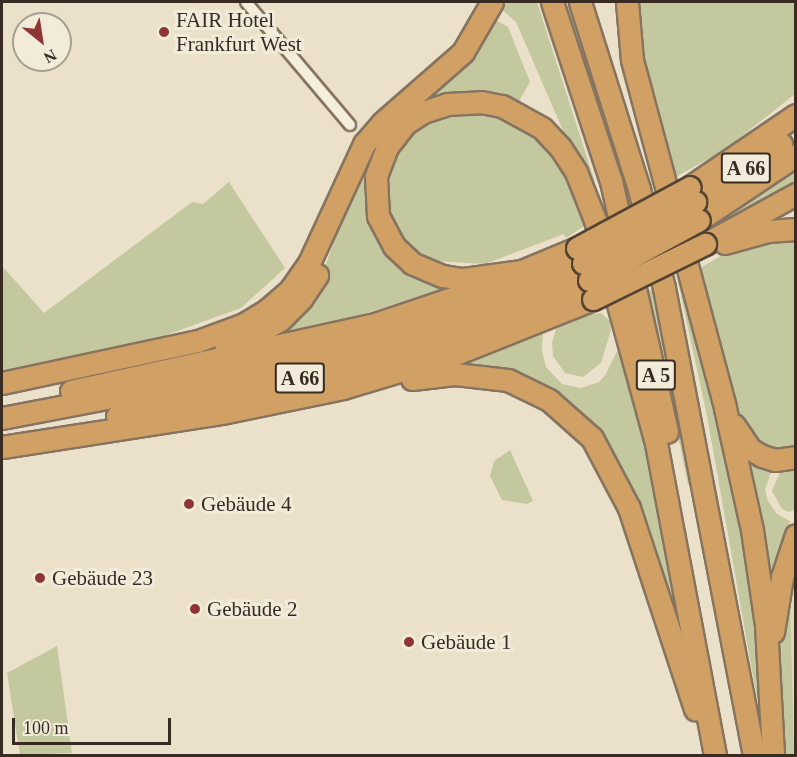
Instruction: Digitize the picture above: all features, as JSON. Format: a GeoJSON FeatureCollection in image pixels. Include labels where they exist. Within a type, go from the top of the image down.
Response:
{"type":"FeatureCollection","features":[{"type":"Feature","properties":{"kind":"highway"},"geometry":{"type":"LineString","coordinates":[[2,383],[189,344],[255,318],[301,276],[364,144],[382,123],[463,52],[492,2]]}},
{"type":"Feature","properties":{"kind":"highway","name":"A 5"},"geometry":{"type":"LineString","coordinates":[[552,2],[611,182],[640,298],[728,756]]}},
{"type":"Feature","properties":{"kind":"highway","name":"A 5"},"geometry":{"type":"LineString","coordinates":[[580,2],[609,86],[642,200],[683,376],[754,756]]}},
{"type":"Feature","properties":{"kind":"highway"},"geometry":{"type":"LineString","coordinates":[[627,2],[627,35],[725,408],[752,530],[768,659],[773,756]]}},
{"type":"Feature","properties":{"kind":"highway"},"geometry":{"type":"LineString","coordinates":[[609,86],[634,124],[665,183]]}},
{"type":"Feature","properties":{"kind":"highway"},"geometry":{"type":"LineString","coordinates":[[715,756],[656,443],[595,220],[576,172],[542,128],[502,106],[481,102],[447,104],[406,123],[387,147],[376,176],[378,216],[394,246],[412,263],[442,276],[462,279],[529,270],[585,272],[674,260],[706,246],[795,195]]}},
{"type":"Feature","properties":{"kind":"highway"},"geometry":{"type":"LineString","coordinates":[[343,388],[453,355],[695,203],[792,120]]}},
{"type":"Feature","properties":{"kind":"highway","name":"A 66"},"geometry":{"type":"LineString","coordinates":[[2,438],[360,363],[483,325],[585,272],[695,203],[795,155]]}},
{"type":"Feature","properties":{"kind":"highway"},"geometry":{"type":"LineString","coordinates":[[183,367],[252,338],[296,304],[325,259],[339,200]]}},
{"type":"Feature","properties":{"kind":"highway"},"geometry":{"type":"LineString","coordinates":[[706,246],[768,231],[795,229]]}},
{"type":"Feature","properties":{"kind":"highway"},"geometry":{"type":"LineString","coordinates":[[2,406],[372,325],[529,270]]}},
{"type":"Feature","properties":{"kind":"highway","name":"A 66"},"geometry":{"type":"LineString","coordinates":[[2,418],[238,373],[361,344],[461,314],[585,272]]}},
{"type":"Feature","properties":{"kind":"highway"},"geometry":{"type":"LineString","coordinates":[[2,447],[200,417],[343,388],[455,374],[492,377],[534,391],[579,424],[605,456],[629,508],[706,756]]}},
{"type":"Feature","properties":{"kind":"highway"},"geometry":{"type":"LineString","coordinates":[[725,408],[750,449],[775,460],[795,457]]}},
{"type":"Feature","properties":{"kind":"highway"},"geometry":{"type":"LineString","coordinates":[[768,659],[782,577],[795,535]]}},
{"type":"Feature","properties":{"kind":"street"},"geometry":{"type":"LineString","coordinates":[[246,2],[350,125]]}},
{"type":"Feature","properties":{"kind":"shaded area"},"geometry":{"type":"Polygon","coordinates":[[[795,576],[795,756],[790,684],[790,596],[795,576]]]}},
{"type":"Feature","properties":{"kind":"green space"},"geometry":{"type":"Polygon","coordinates":[[[498,2],[537,2],[595,182],[587,186],[516,22],[498,6],[498,2]]]}},
{"type":"Feature","properties":{"kind":"green space"},"geometry":{"type":"Polygon","coordinates":[[[564,2],[569,2],[585,47],[633,203],[628,205],[564,2]]]}},
{"type":"Feature","properties":{"kind":"green space"},"geometry":{"type":"Polygon","coordinates":[[[634,2],[795,2],[795,94],[723,151],[670,180],[645,88],[634,2]]]}},
{"type":"Feature","properties":{"kind":"green space"},"geometry":{"type":"Polygon","coordinates":[[[494,19],[508,27],[530,82],[519,101],[497,99],[390,131],[379,230],[463,282],[317,329],[264,341],[321,278],[366,152],[494,19]]]}},
{"type":"Feature","properties":{"kind":"green space"},"geometry":{"type":"Polygon","coordinates":[[[483,109],[538,133],[568,174],[586,225],[566,238],[564,234],[485,264],[433,261],[404,241],[389,216],[383,190],[396,144],[430,116],[483,109]]]}},
{"type":"Feature","properties":{"kind":"green space"},"geometry":{"type":"Polygon","coordinates":[[[795,173],[795,189],[704,238],[703,233],[795,173]]]}},
{"type":"Feature","properties":{"kind":"green space"},"geometry":{"type":"Polygon","coordinates":[[[229,182],[285,268],[241,308],[130,348],[2,371],[2,266],[44,313],[192,202],[203,204],[229,182]]]}},
{"type":"Feature","properties":{"kind":"green space"},"geometry":{"type":"Polygon","coordinates":[[[795,237],[795,452],[764,452],[735,417],[695,271],[729,251],[795,237]]]}},
{"type":"Feature","properties":{"kind":"green space"},"geometry":{"type":"Polygon","coordinates":[[[683,274],[749,536],[765,710],[759,710],[707,416],[677,277],[683,274]]]}},
{"type":"Feature","properties":{"kind":"green space"},"geometry":{"type":"Polygon","coordinates":[[[654,289],[690,469],[688,476],[692,476],[693,482],[688,485],[649,290],[654,289]]]}},
{"type":"Feature","properties":{"kind":"green space"},"geometry":{"type":"Polygon","coordinates":[[[601,313],[610,321],[611,330],[601,363],[583,377],[565,373],[553,356],[552,343],[556,329],[582,316],[601,313]]]}},
{"type":"Feature","properties":{"kind":"green space"},"geometry":{"type":"Polygon","coordinates":[[[543,330],[542,351],[546,367],[562,384],[581,388],[599,382],[606,374],[621,343],[638,395],[705,719],[645,543],[557,400],[437,370],[543,330]]]}},
{"type":"Feature","properties":{"kind":"green space"},"geometry":{"type":"Polygon","coordinates":[[[510,450],[533,501],[527,504],[502,500],[490,476],[494,461],[510,450]]]}},
{"type":"Feature","properties":{"kind":"green space"},"geometry":{"type":"Polygon","coordinates":[[[746,453],[773,466],[765,490],[768,501],[777,514],[790,521],[770,601],[746,453]]]}},
{"type":"Feature","properties":{"kind":"green space"},"geometry":{"type":"Polygon","coordinates":[[[795,461],[796,509],[789,512],[782,509],[772,491],[781,470],[795,461]]]}},
{"type":"Feature","properties":{"kind":"green space"},"geometry":{"type":"Polygon","coordinates":[[[795,554],[790,596],[794,755],[780,756],[780,636],[795,554]]]}},
{"type":"Feature","properties":{"kind":"green space"},"geometry":{"type":"Polygon","coordinates":[[[57,646],[72,753],[20,755],[7,673],[57,646]]]}},
{"type":"Feature","properties":{"kind":"place","name":"FAIR Hotel Frankfurt West"},"geometry":{"type":"Point","coordinates":[164,32]}},
{"type":"Feature","properties":{"kind":"place","name":"Gebäude 4"},"geometry":{"type":"Point","coordinates":[189,504]}},
{"type":"Feature","properties":{"kind":"place","name":"Gebäude 23"},"geometry":{"type":"Point","coordinates":[40,578]}},
{"type":"Feature","properties":{"kind":"place","name":"Gebäude 2"},"geometry":{"type":"Point","coordinates":[195,609]}},
{"type":"Feature","properties":{"kind":"place","name":"Gebäude 1"},"geometry":{"type":"Point","coordinates":[409,642]}}]}
